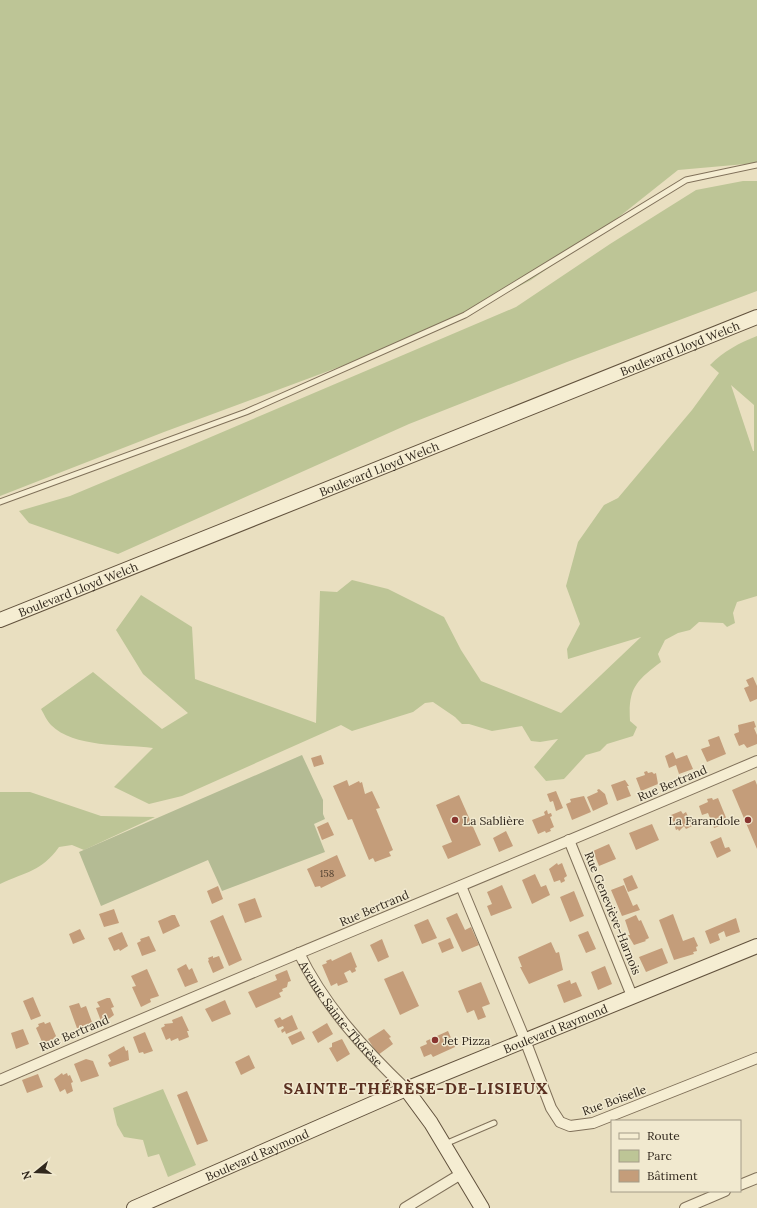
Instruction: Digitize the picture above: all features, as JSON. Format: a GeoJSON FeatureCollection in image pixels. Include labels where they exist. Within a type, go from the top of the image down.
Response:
{"type":"FeatureCollection","features":[{"type":"Feature","properties":{"kind":"street","name":"Boulevard Lloyd Welch"},"geometry":{"type":"LineString","coordinates":[[0,620],[757,317]]}},
{"type":"Feature","properties":{"kind":"street","name":"Rue Bertrand"},"geometry":{"type":"LineString","coordinates":[[0,1080],[153,1013],[299,954],[757,761]]}},
{"type":"Feature","properties":{"kind":"street","name":"Rue Geneviève-Harnois"},"geometry":{"type":"LineString","coordinates":[[569,840],[632,996]]}},
{"type":"Feature","properties":{"kind":"street","name":"Rue Boiselle"},"geometry":{"type":"LineString","coordinates":[[461,886],[526,1040],[551,1108],[560,1122],[570,1126],[593,1123],[757,1058]]}},
{"type":"Feature","properties":{"kind":"street","name":"Boulevard Raymond"},"geometry":{"type":"LineString","coordinates":[[134,1208],[406,1089],[757,946]]}},
{"type":"Feature","properties":{"kind":"street","name":"Avenue Sainte-Thérèse"},"geometry":{"type":"LineString","coordinates":[[299,954],[317,988],[387,1072],[406,1089],[431,1123],[482,1208]]}},
{"type":"Feature","properties":{"kind":"street"},"geometry":{"type":"LineString","coordinates":[[405,1208],[461,1174]]}},
{"type":"Feature","properties":{"kind":"street"},"geometry":{"type":"LineString","coordinates":[[741,1185],[757,1178]]}},
{"type":"Feature","properties":{"kind":"street"},"geometry":{"type":"LineString","coordinates":[[685,1208],[723,1192]]}},
{"type":"Feature","properties":{"kind":"lane"},"geometry":{"type":"LineString","coordinates":[[0,502],[246,412],[465,315],[686,180],[757,165]]}},
{"type":"Feature","properties":{"kind":"lane"},"geometry":{"type":"LineString","coordinates":[[444,1145],[494,1124]]}},
{"type":"Feature","properties":{"kind":"green space"},"geometry":{"type":"Polygon","coordinates":[[[0,0],[757,0],[757,163],[678,170],[600,232],[531,280],[453,321],[342,366],[164,432],[0,496],[0,0]]]}},
{"type":"Feature","properties":{"kind":"green space"},"geometry":{"type":"Polygon","coordinates":[[[743,181],[757,181],[757,291],[567,362],[409,424],[118,554],[29,523],[19,511],[70,496],[516,307],[610,244],[696,190],[743,181]]]}},
{"type":"Feature","properties":{"kind":"green space"},"geometry":{"type":"Polygon","coordinates":[[[757,336],[757,596],[737,602],[733,613],[735,623],[727,627],[723,623],[699,622],[690,630],[678,633],[665,640],[658,654],[661,662],[640,680],[632,693],[630,701],[630,721],[637,727],[633,736],[607,744],[600,751],[586,755],[564,779],[546,781],[534,767],[558,739],[540,742],[531,741],[522,726],[492,731],[469,724],[462,724],[455,717],[433,702],[425,703],[413,712],[352,731],[341,725],[182,796],[149,804],[114,787],[153,748],[99,744],[72,738],[51,725],[41,709],[93,672],[162,729],[188,713],[143,674],[116,630],[141,595],[192,627],[195,679],[316,723],[320,591],[337,592],[352,580],[388,589],[444,617],[461,650],[481,681],[561,713],[641,637],[568,659],[567,649],[580,624],[566,586],[578,542],[604,505],[618,498],[692,410],[719,373],[710,365],[726,352],[757,336]],[[731,385],[753,451],[754,451],[754,405],[731,385]]]}},
{"type":"Feature","properties":{"kind":"green space"},"geometry":{"type":"Polygon","coordinates":[[[302,755],[323,800],[323,814],[325,819],[314,824],[325,852],[222,891],[208,860],[101,906],[79,852],[302,755]]]}},
{"type":"Feature","properties":{"kind":"green space"},"geometry":{"type":"Polygon","coordinates":[[[0,792],[30,792],[101,816],[155,817],[84,850],[72,845],[59,847],[46,862],[40,866],[0,884],[0,792]]]}},
{"type":"Feature","properties":{"kind":"green space"},"geometry":{"type":"Polygon","coordinates":[[[163,1089],[196,1165],[168,1177],[159,1154],[148,1157],[143,1140],[124,1137],[117,1125],[113,1108],[163,1089]]]}},
{"type":"Feature","properties":{"kind":"building"},"geometry":{"type":"Polygon","coordinates":[[[753,677],[757,686],[757,699],[750,702],[744,688],[749,686],[746,680],[753,677]]]}},
{"type":"Feature","properties":{"kind":"building"},"geometry":{"type":"Polygon","coordinates":[[[754,721],[756,727],[754,728],[757,735],[757,744],[747,748],[744,744],[739,746],[734,734],[739,732],[738,725],[754,721]]]}},
{"type":"Feature","properties":{"kind":"building"},"geometry":{"type":"Polygon","coordinates":[[[719,736],[726,754],[707,762],[701,749],[710,746],[708,740],[719,736]]]}},
{"type":"Feature","properties":{"kind":"building"},"geometry":{"type":"Polygon","coordinates":[[[673,752],[676,759],[687,755],[693,769],[679,774],[676,765],[669,768],[665,756],[673,752]]]}},
{"type":"Feature","properties":{"kind":"building"},"geometry":{"type":"Polygon","coordinates":[[[321,755],[324,764],[314,767],[311,758],[321,755]]]}},
{"type":"Feature","properties":{"kind":"building"},"geometry":{"type":"Polygon","coordinates":[[[647,771],[648,773],[656,773],[658,784],[641,791],[636,778],[645,775],[644,772],[647,771]]]}},
{"type":"Feature","properties":{"kind":"building"},"geometry":{"type":"Polygon","coordinates":[[[347,780],[349,786],[359,781],[360,783],[362,782],[365,794],[372,791],[380,808],[376,809],[393,850],[389,852],[391,856],[375,862],[373,858],[369,860],[352,819],[348,820],[333,786],[347,780]]]}},
{"type":"Feature","properties":{"kind":"building"},"geometry":{"type":"Polygon","coordinates":[[[625,780],[629,786],[627,786],[631,796],[617,801],[611,785],[625,780]]]}},
{"type":"Feature","properties":{"kind":"building"},"geometry":{"type":"Polygon","coordinates":[[[755,780],[757,785],[757,849],[732,790],[755,780]]]}},
{"type":"Feature","properties":{"kind":"building"},"geometry":{"type":"Polygon","coordinates":[[[599,789],[605,794],[608,804],[593,811],[587,797],[598,792],[597,790],[599,789]]]}},
{"type":"Feature","properties":{"kind":"building"},"geometry":{"type":"Polygon","coordinates":[[[556,791],[563,808],[556,811],[553,801],[550,802],[547,794],[556,791]]]}},
{"type":"Feature","properties":{"kind":"building"},"geometry":{"type":"Polygon","coordinates":[[[459,795],[481,845],[448,859],[442,846],[452,842],[436,805],[459,795]]]}},
{"type":"Feature","properties":{"kind":"building"},"geometry":{"type":"Polygon","coordinates":[[[584,796],[591,812],[572,820],[566,804],[571,802],[570,799],[584,796]]]}},
{"type":"Feature","properties":{"kind":"building"},"geometry":{"type":"Polygon","coordinates":[[[712,798],[713,800],[718,798],[727,820],[722,822],[723,825],[714,828],[708,813],[702,815],[699,806],[708,802],[707,799],[712,798]]]}},
{"type":"Feature","properties":{"kind":"building"},"geometry":{"type":"Polygon","coordinates":[[[547,810],[548,814],[551,813],[552,816],[550,817],[554,827],[550,829],[551,831],[546,833],[545,831],[538,834],[532,820],[545,815],[544,812],[547,810]]]}},
{"type":"Feature","properties":{"kind":"building"},"geometry":{"type":"Polygon","coordinates":[[[681,811],[683,814],[686,812],[692,826],[686,829],[684,826],[679,831],[678,829],[676,830],[671,815],[681,811]]]}},
{"type":"Feature","properties":{"kind":"building"},"geometry":{"type":"Polygon","coordinates":[[[328,822],[334,835],[322,840],[317,827],[328,822]]]}},
{"type":"Feature","properties":{"kind":"building"},"geometry":{"type":"Polygon","coordinates":[[[652,824],[659,840],[636,850],[629,833],[652,824]]]}},
{"type":"Feature","properties":{"kind":"building"},"geometry":{"type":"Polygon","coordinates":[[[506,831],[513,846],[499,852],[493,838],[506,831]]]}},
{"type":"Feature","properties":{"kind":"building"},"geometry":{"type":"Polygon","coordinates":[[[721,837],[725,848],[729,847],[731,851],[717,858],[710,842],[721,837]]]}},
{"type":"Feature","properties":{"kind":"building"},"geometry":{"type":"Polygon","coordinates":[[[609,844],[616,859],[599,866],[593,851],[609,844]]]}},
{"type":"Feature","properties":{"kind":"building"},"geometry":{"type":"Polygon","coordinates":[[[337,855],[346,876],[321,888],[320,886],[315,887],[307,869],[337,855]]]}},
{"type":"Feature","properties":{"kind":"building"},"geometry":{"type":"Polygon","coordinates":[[[557,863],[558,865],[562,863],[567,876],[564,878],[565,881],[561,883],[560,880],[554,882],[549,869],[557,863]]]}},
{"type":"Feature","properties":{"kind":"building"},"geometry":{"type":"Polygon","coordinates":[[[535,874],[541,887],[546,885],[550,895],[532,904],[522,880],[535,874]]]}},
{"type":"Feature","properties":{"kind":"building"},"geometry":{"type":"Polygon","coordinates":[[[632,875],[638,888],[628,892],[623,879],[632,875]]]}},
{"type":"Feature","properties":{"kind":"building"},"geometry":{"type":"Polygon","coordinates":[[[502,885],[512,908],[491,916],[487,906],[492,904],[487,892],[502,885]]]}},
{"type":"Feature","properties":{"kind":"building"},"geometry":{"type":"Polygon","coordinates":[[[624,885],[633,906],[637,904],[640,910],[622,916],[611,890],[624,885]]]}},
{"type":"Feature","properties":{"kind":"building"},"geometry":{"type":"Polygon","coordinates":[[[218,886],[223,899],[212,904],[207,891],[218,886]]]}},
{"type":"Feature","properties":{"kind":"building"},"geometry":{"type":"Polygon","coordinates":[[[574,891],[584,916],[570,922],[560,897],[574,891]]]}},
{"type":"Feature","properties":{"kind":"building"},"geometry":{"type":"Polygon","coordinates":[[[255,898],[262,917],[245,923],[238,904],[255,898]]]}},
{"type":"Feature","properties":{"kind":"building"},"geometry":{"type":"Polygon","coordinates":[[[114,909],[119,923],[104,927],[99,914],[114,909]]]}},
{"type":"Feature","properties":{"kind":"building"},"geometry":{"type":"Polygon","coordinates":[[[457,913],[465,930],[471,927],[479,945],[462,952],[446,918],[457,913]]]}},
{"type":"Feature","properties":{"kind":"building"},"geometry":{"type":"Polygon","coordinates":[[[673,914],[683,941],[694,937],[698,946],[696,947],[697,951],[693,952],[694,954],[674,960],[659,920],[673,914]]]}},
{"type":"Feature","properties":{"kind":"building"},"geometry":{"type":"Polygon","coordinates":[[[175,915],[180,926],[163,934],[158,921],[175,915]]]}},
{"type":"Feature","properties":{"kind":"building"},"geometry":{"type":"Polygon","coordinates":[[[223,915],[242,960],[229,966],[210,921],[223,915]]]}},
{"type":"Feature","properties":{"kind":"building"},"geometry":{"type":"Polygon","coordinates":[[[636,915],[639,921],[641,920],[649,938],[645,940],[646,941],[634,945],[628,935],[630,935],[625,920],[636,915]]]}},
{"type":"Feature","properties":{"kind":"building"},"geometry":{"type":"Polygon","coordinates":[[[736,918],[740,932],[726,937],[724,931],[718,934],[720,940],[710,944],[705,931],[736,918]]]}},
{"type":"Feature","properties":{"kind":"building"},"geometry":{"type":"Polygon","coordinates":[[[428,919],[437,938],[422,944],[414,925],[428,919]]]}},
{"type":"Feature","properties":{"kind":"building"},"geometry":{"type":"Polygon","coordinates":[[[80,929],[85,939],[73,944],[69,934],[80,929]]]}},
{"type":"Feature","properties":{"kind":"building"},"geometry":{"type":"Polygon","coordinates":[[[588,931],[596,949],[586,953],[578,935],[588,931]]]}},
{"type":"Feature","properties":{"kind":"building"},"geometry":{"type":"Polygon","coordinates":[[[122,932],[128,946],[120,951],[119,949],[114,951],[108,938],[122,932]]]}},
{"type":"Feature","properties":{"kind":"building"},"geometry":{"type":"Polygon","coordinates":[[[149,936],[156,951],[142,956],[137,943],[141,941],[140,939],[149,936]]]}},
{"type":"Feature","properties":{"kind":"building"},"geometry":{"type":"Polygon","coordinates":[[[450,938],[454,948],[442,953],[438,943],[450,938]]]}},
{"type":"Feature","properties":{"kind":"building"},"geometry":{"type":"Polygon","coordinates":[[[382,939],[389,957],[378,962],[370,945],[382,939]]]}},
{"type":"Feature","properties":{"kind":"building"},"geometry":{"type":"Polygon","coordinates":[[[551,942],[556,953],[559,952],[563,970],[529,984],[520,967],[522,967],[518,957],[551,942]]]}},
{"type":"Feature","properties":{"kind":"building"},"geometry":{"type":"Polygon","coordinates":[[[662,948],[668,963],[646,972],[639,957],[662,948]]]}},
{"type":"Feature","properties":{"kind":"building"},"geometry":{"type":"Polygon","coordinates":[[[351,952],[357,967],[355,968],[356,971],[352,973],[350,970],[344,973],[348,982],[338,986],[337,983],[331,986],[322,965],[327,963],[326,961],[331,959],[332,961],[351,952]]]}},
{"type":"Feature","properties":{"kind":"building"},"geometry":{"type":"Polygon","coordinates":[[[213,956],[213,958],[219,956],[224,968],[213,973],[208,958],[213,956]]]}},
{"type":"Feature","properties":{"kind":"building"},"geometry":{"type":"Polygon","coordinates":[[[186,964],[189,970],[192,968],[198,982],[185,987],[177,969],[186,964]]]}},
{"type":"Feature","properties":{"kind":"building"},"geometry":{"type":"Polygon","coordinates":[[[605,966],[612,984],[598,990],[591,972],[605,966]]]}},
{"type":"Feature","properties":{"kind":"building"},"geometry":{"type":"Polygon","coordinates":[[[147,969],[159,996],[150,999],[151,1002],[141,1007],[132,987],[136,986],[131,976],[147,969]]]}},
{"type":"Feature","properties":{"kind":"building"},"geometry":{"type":"Polygon","coordinates":[[[287,970],[291,981],[288,982],[287,987],[282,989],[283,991],[279,993],[281,997],[256,1008],[248,992],[277,980],[275,975],[287,970]]]}},
{"type":"Feature","properties":{"kind":"building"},"geometry":{"type":"Polygon","coordinates":[[[403,971],[419,1006],[400,1015],[384,979],[403,971]]]}},
{"type":"Feature","properties":{"kind":"building"},"geometry":{"type":"Polygon","coordinates":[[[570,980],[571,984],[576,982],[582,996],[564,1003],[557,985],[570,980]]]}},
{"type":"Feature","properties":{"kind":"building"},"geometry":{"type":"Polygon","coordinates":[[[481,982],[490,1004],[482,1007],[486,1017],[478,1020],[474,1010],[467,1013],[458,991],[481,982]]]}},
{"type":"Feature","properties":{"kind":"building"},"geometry":{"type":"Polygon","coordinates":[[[33,997],[41,1016],[31,1020],[23,1001],[33,997]]]}},
{"type":"Feature","properties":{"kind":"building"},"geometry":{"type":"Polygon","coordinates":[[[110,998],[114,1007],[111,1008],[114,1015],[106,1021],[105,1019],[101,1021],[96,1008],[100,1007],[97,1002],[110,998]]]}},
{"type":"Feature","properties":{"kind":"building"},"geometry":{"type":"Polygon","coordinates":[[[225,1000],[231,1014],[212,1022],[205,1009],[225,1000]]]}},
{"type":"Feature","properties":{"kind":"building"},"geometry":{"type":"Polygon","coordinates":[[[79,1003],[81,1008],[86,1006],[93,1025],[78,1031],[69,1006],[79,1003]]]}},
{"type":"Feature","properties":{"kind":"building"},"geometry":{"type":"Polygon","coordinates":[[[292,1015],[298,1029],[286,1034],[285,1031],[282,1033],[281,1030],[284,1028],[283,1026],[278,1028],[274,1020],[280,1017],[282,1020],[292,1015]]]}},
{"type":"Feature","properties":{"kind":"building"},"geometry":{"type":"Polygon","coordinates":[[[182,1016],[189,1031],[187,1031],[189,1037],[179,1041],[178,1038],[171,1041],[170,1038],[166,1040],[161,1028],[165,1026],[164,1024],[173,1023],[172,1020],[182,1016]]]}},
{"type":"Feature","properties":{"kind":"building"},"geometry":{"type":"Polygon","coordinates":[[[44,1022],[45,1024],[50,1022],[56,1036],[52,1040],[53,1043],[47,1045],[46,1042],[43,1044],[36,1028],[39,1026],[38,1024],[44,1022]]]}},
{"type":"Feature","properties":{"kind":"building"},"geometry":{"type":"Polygon","coordinates":[[[327,1023],[333,1034],[318,1043],[312,1032],[327,1023]]]}},
{"type":"Feature","properties":{"kind":"building"},"geometry":{"type":"Polygon","coordinates":[[[23,1029],[29,1044],[16,1049],[11,1033],[23,1029]]]}},
{"type":"Feature","properties":{"kind":"building"},"geometry":{"type":"Polygon","coordinates":[[[384,1029],[391,1037],[389,1038],[393,1044],[378,1055],[368,1039],[384,1029]]]}},
{"type":"Feature","properties":{"kind":"building"},"geometry":{"type":"Polygon","coordinates":[[[301,1031],[305,1039],[292,1045],[288,1037],[301,1031]]]}},
{"type":"Feature","properties":{"kind":"building"},"geometry":{"type":"Polygon","coordinates":[[[448,1031],[455,1047],[433,1057],[431,1054],[424,1057],[420,1047],[427,1044],[426,1041],[448,1031]]]}},
{"type":"Feature","properties":{"kind":"building"},"geometry":{"type":"Polygon","coordinates":[[[145,1032],[153,1051],[144,1054],[143,1052],[139,1053],[133,1037],[145,1032]]]}},
{"type":"Feature","properties":{"kind":"building"},"geometry":{"type":"Polygon","coordinates":[[[342,1039],[350,1054],[337,1062],[329,1048],[332,1047],[332,1043],[342,1039]]]}},
{"type":"Feature","properties":{"kind":"building"},"geometry":{"type":"Polygon","coordinates":[[[124,1046],[126,1051],[128,1050],[129,1060],[110,1067],[108,1063],[111,1061],[108,1055],[124,1046]]]}},
{"type":"Feature","properties":{"kind":"building"},"geometry":{"type":"Polygon","coordinates":[[[249,1055],[255,1068],[241,1075],[235,1062],[249,1055]]]}},
{"type":"Feature","properties":{"kind":"building"},"geometry":{"type":"Polygon","coordinates":[[[86,1059],[93,1061],[99,1076],[81,1082],[74,1064],[86,1059]]]}},
{"type":"Feature","properties":{"kind":"building"},"geometry":{"type":"Polygon","coordinates":[[[62,1073],[63,1075],[67,1073],[68,1076],[70,1075],[73,1082],[71,1083],[73,1091],[67,1094],[65,1089],[60,1092],[54,1079],[62,1073]]]}},
{"type":"Feature","properties":{"kind":"building"},"geometry":{"type":"Polygon","coordinates":[[[38,1074],[43,1087],[27,1093],[22,1080],[38,1074]]]}},
{"type":"Feature","properties":{"kind":"building"},"geometry":{"type":"Polygon","coordinates":[[[187,1091],[208,1141],[197,1145],[177,1095],[187,1091]]]}},
{"type":"Feature","properties":{"kind":"place","name":"La Sablière"},"geometry":{"type":"Point","coordinates":[455,820]}},
{"type":"Feature","properties":{"kind":"place","name":"La Farandole"},"geometry":{"type":"Point","coordinates":[748,820]}},
{"type":"Feature","properties":{"kind":"place","name":"Jet Pizza"},"geometry":{"type":"Point","coordinates":[435,1040]}},
{"type":"Feature","properties":{"kind":"district","name":"SAINTE-THÉRÈSE-DE-LISIEUX"},"geometry":{"type":"Point","coordinates":[416,1088]}}]}
